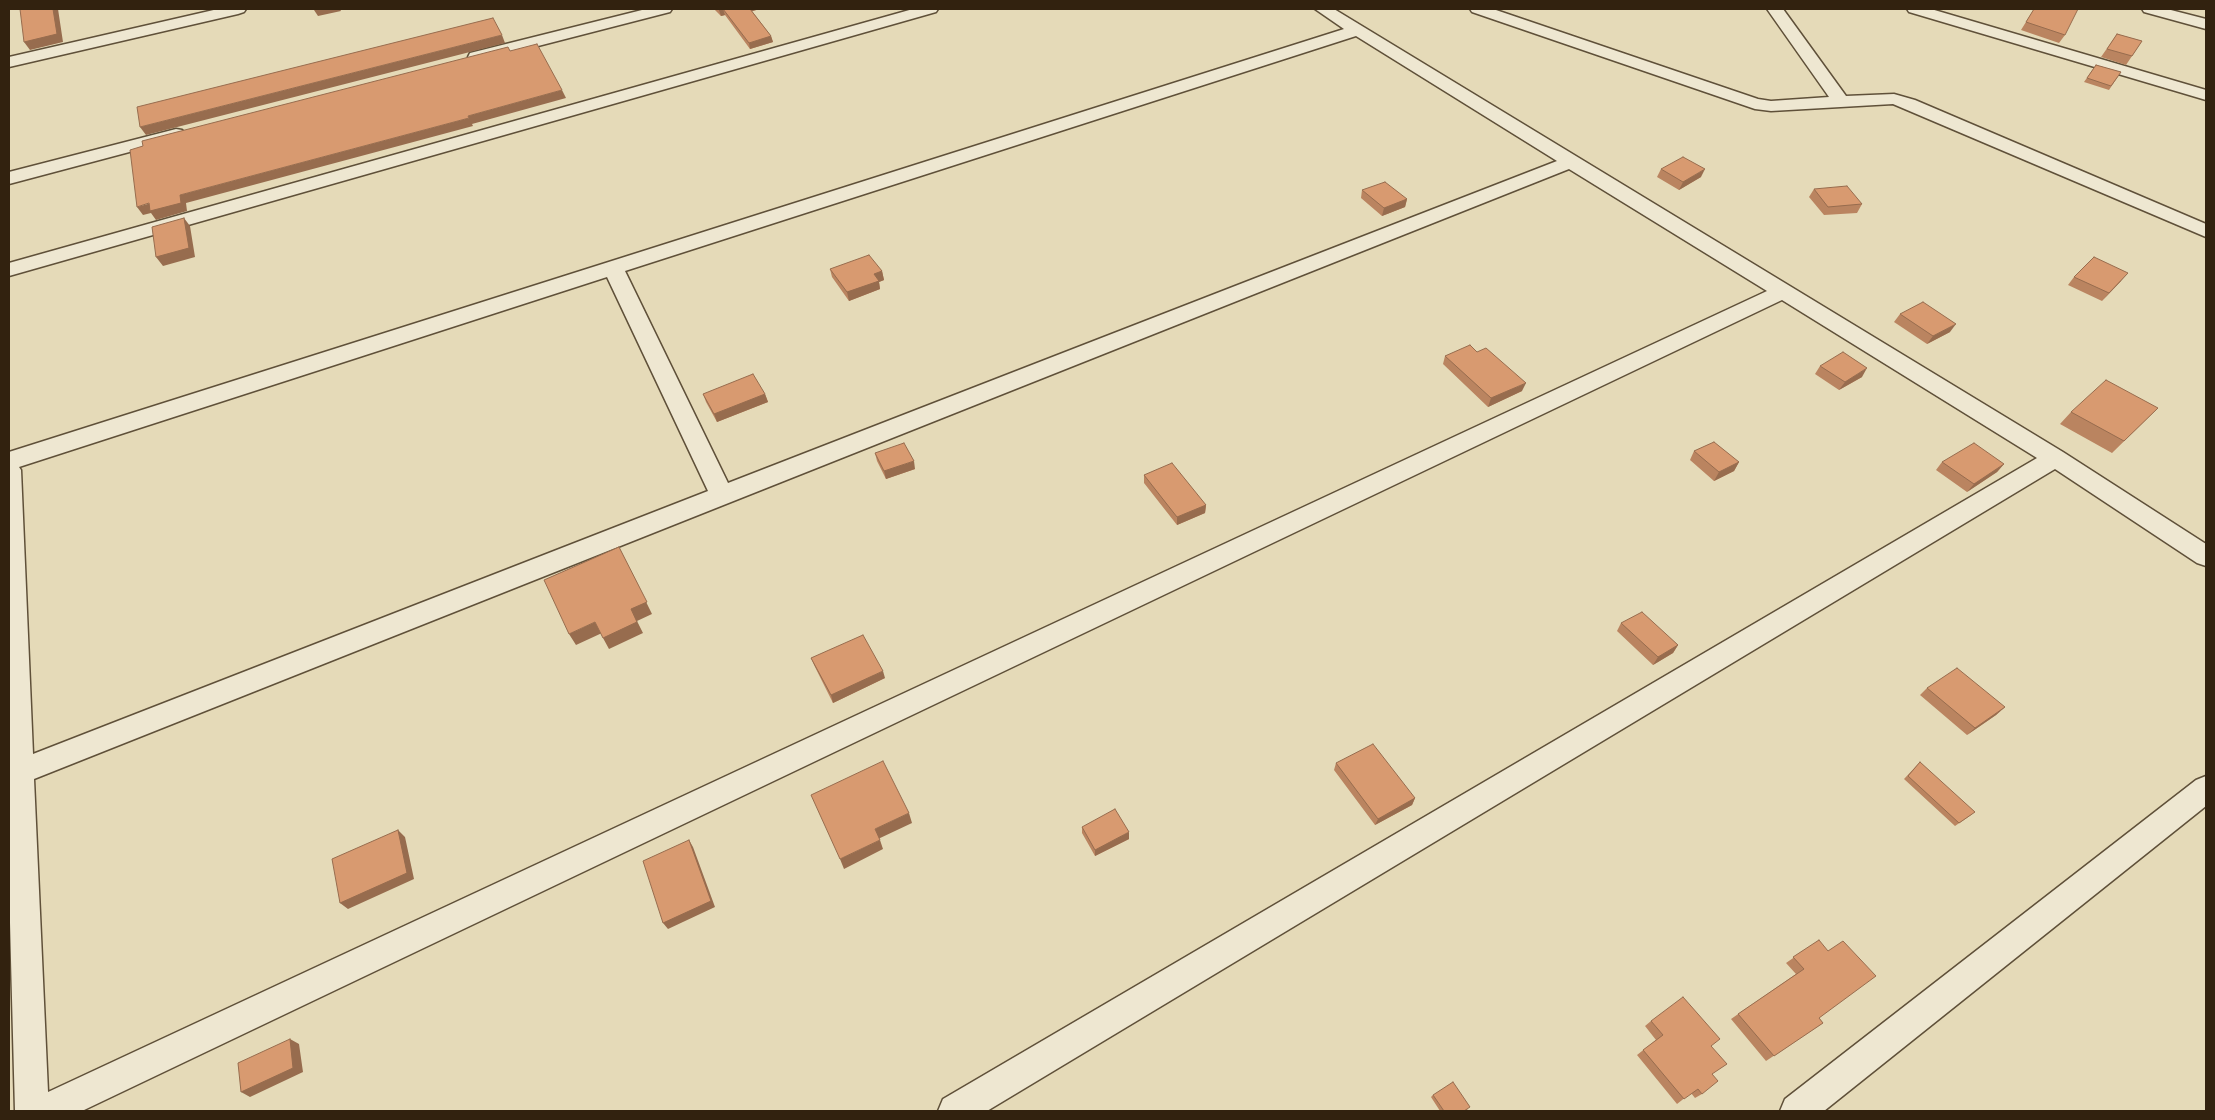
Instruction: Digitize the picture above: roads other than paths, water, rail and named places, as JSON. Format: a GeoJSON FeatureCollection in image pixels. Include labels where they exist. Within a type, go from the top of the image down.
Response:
{"type":"FeatureCollection","features":[{"type":"Feature","properties":{"kind":"street"},"geometry":{"type":"LineString","coordinates":[[9,62],[238,9]]}},
{"type":"Feature","properties":{"kind":"street"},"geometry":{"type":"LineString","coordinates":[[461,61],[664,9]]}},
{"type":"Feature","properties":{"kind":"street"},"geometry":{"type":"LineString","coordinates":[[9,270],[930,9]]}},
{"type":"Feature","properties":{"kind":"street"},"geometry":{"type":"LineString","coordinates":[[1323,9],[2055,458],[2206,556]]}},
{"type":"Feature","properties":{"kind":"street"},"geometry":{"type":"LineString","coordinates":[[1478,9],[1755,104],[1771,106],[1894,99],[2206,231]]}},
{"type":"Feature","properties":{"kind":"street"},"geometry":{"type":"LineString","coordinates":[[1775,9],[1840,102]]}},
{"type":"Feature","properties":{"kind":"street"},"geometry":{"type":"LineString","coordinates":[[1915,9],[2206,95]]}},
{"type":"Feature","properties":{"kind":"street"},"geometry":{"type":"LineString","coordinates":[[2150,9],[2206,24]]}},
{"type":"Feature","properties":{"kind":"street"},"geometry":{"type":"LineString","coordinates":[[9,461],[1358,30]]}},
{"type":"Feature","properties":{"kind":"street"},"geometry":{"type":"LineString","coordinates":[[9,178],[192,130]]}},
{"type":"Feature","properties":{"kind":"street"},"geometry":{"type":"LineString","coordinates":[[20,772],[1572,161]]}},
{"type":"Feature","properties":{"kind":"street"},"geometry":{"type":"LineString","coordinates":[[613,268],[722,495]]}},
{"type":"Feature","properties":{"kind":"street"},"geometry":{"type":"LineString","coordinates":[[46,1111],[1783,291]]}},
{"type":"Feature","properties":{"kind":"street"},"geometry":{"type":"LineString","coordinates":[[955,1111],[2055,458]]}},
{"type":"Feature","properties":{"kind":"street"},"geometry":{"type":"LineString","coordinates":[[9,470],[11,597],[20,772],[16,857],[32,1111]]}},
{"type":"Feature","properties":{"kind":"street"},"geometry":{"type":"LineString","coordinates":[[1797,1111],[2206,789]]}}]}
